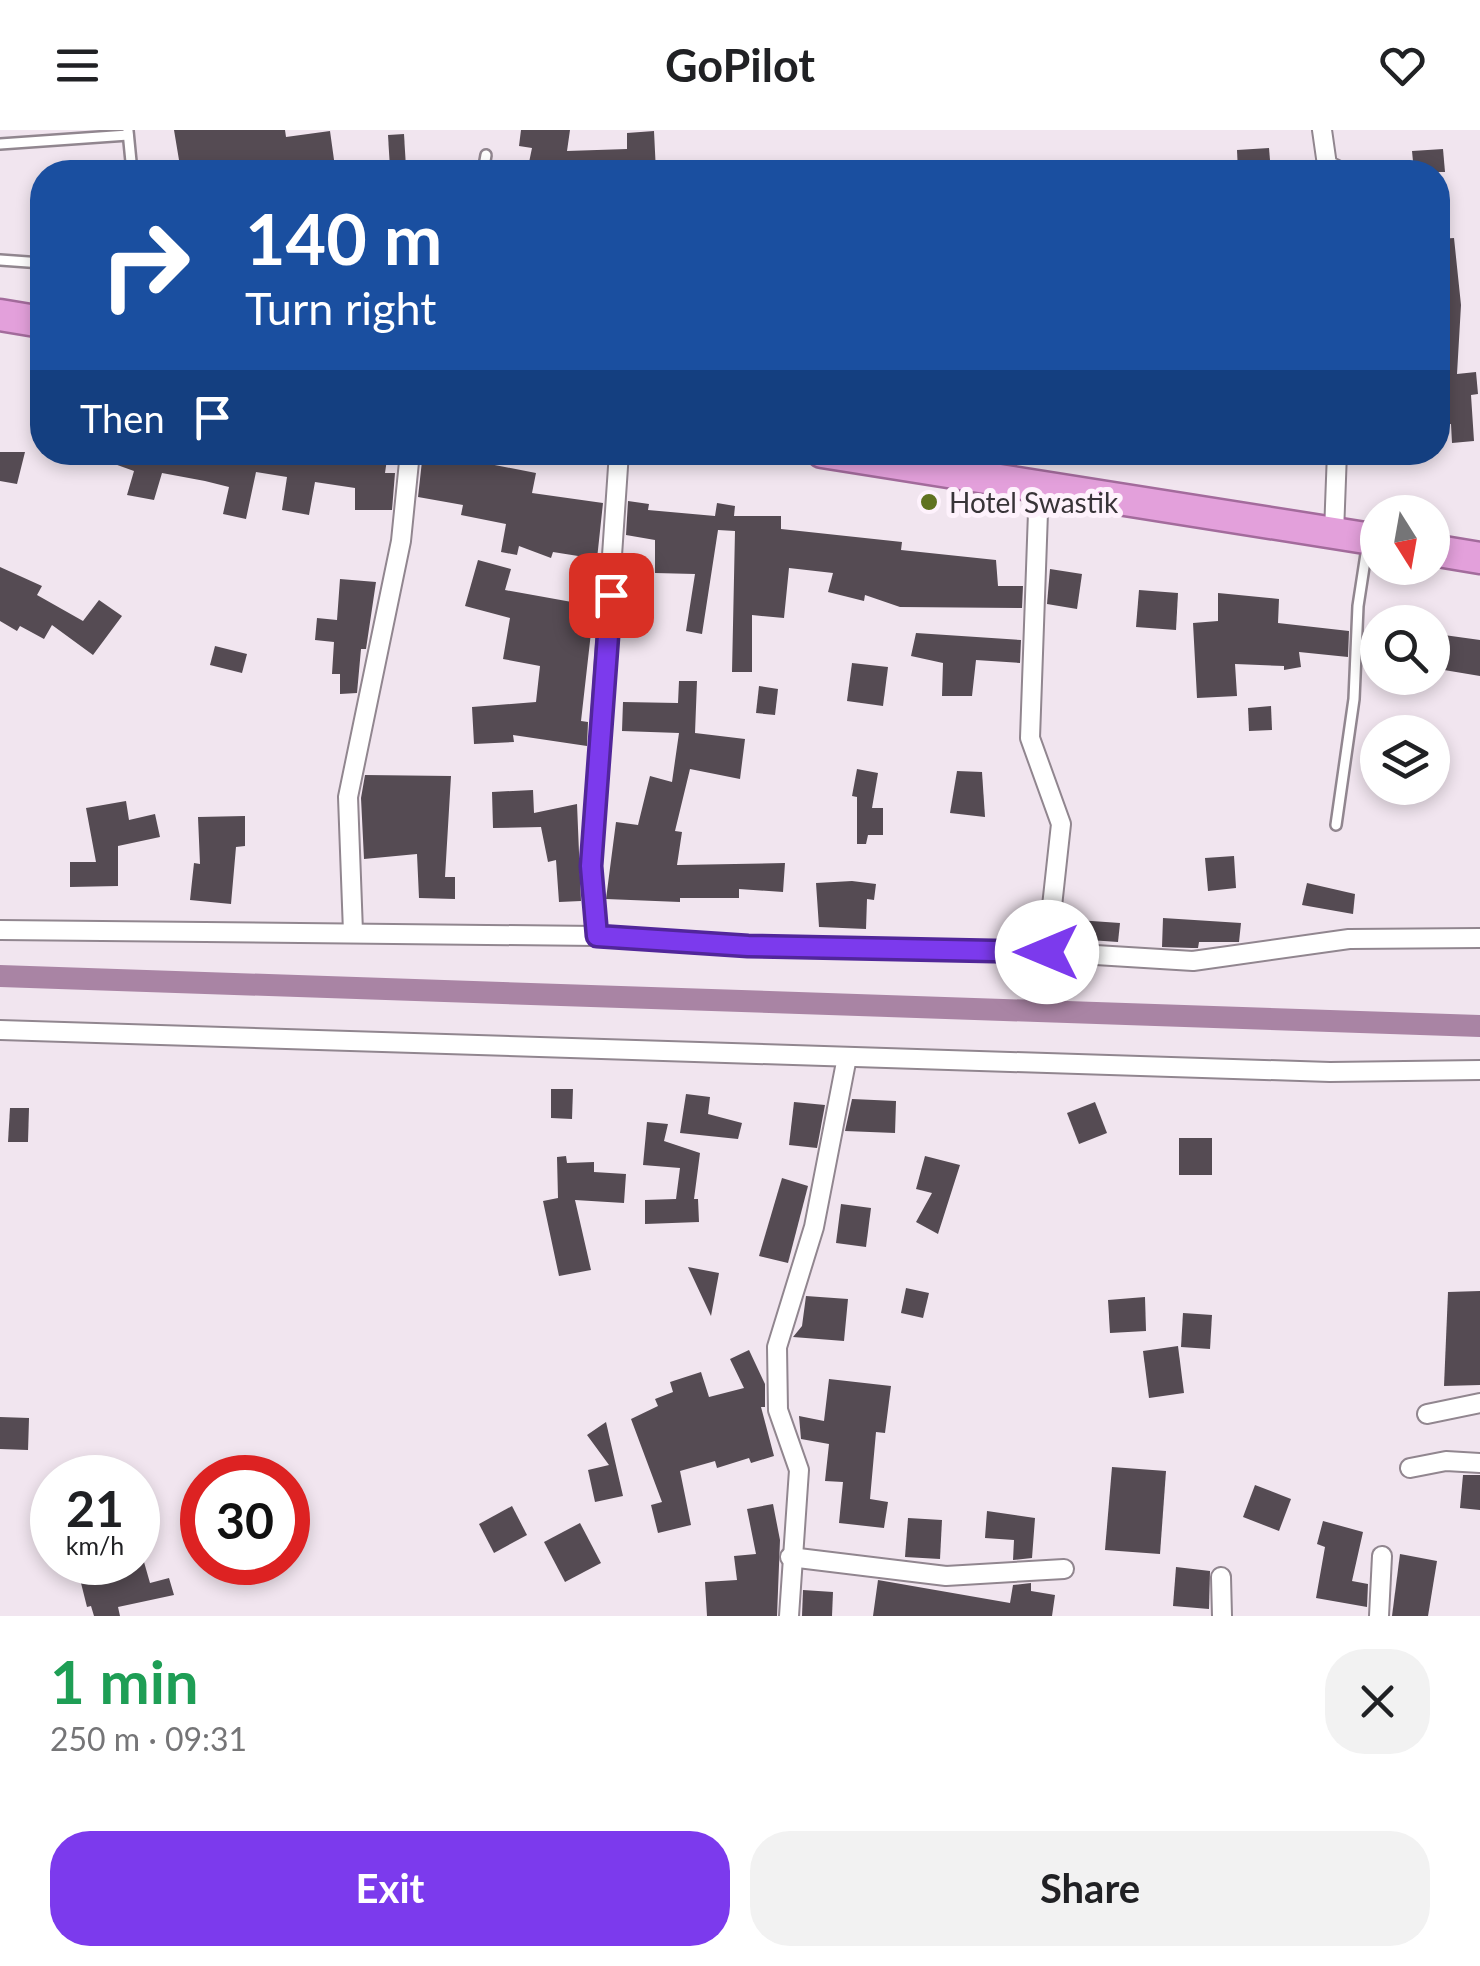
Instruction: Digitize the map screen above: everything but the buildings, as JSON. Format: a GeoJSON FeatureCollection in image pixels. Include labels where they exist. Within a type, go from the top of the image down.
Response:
{"type":"FeatureCollection","features":[{"type":"Feature","properties":{"kind":"highway"},"geometry":{"type":"LineString","coordinates":[[0,315],[30,320]]}},
{"type":"Feature","properties":{"kind":"highway"},"geometry":{"type":"LineString","coordinates":[[932,465],[1360,537]]}},
{"type":"Feature","properties":{"kind":"highway"},"geometry":{"type":"LineString","coordinates":[[1450,553],[1480,558]]}},
{"type":"Feature","properties":{"kind":"street"},"geometry":{"type":"LineString","coordinates":[[1322,130],[1326,160]]}},
{"type":"Feature","properties":{"kind":"street"},"geometry":{"type":"LineString","coordinates":[[353,932],[348,798],[401,541],[409,465]]}},
{"type":"Feature","properties":{"kind":"street"},"geometry":{"type":"LineString","coordinates":[[597,936],[591,866],[618,465]]}},
{"type":"Feature","properties":{"kind":"street"},"geometry":{"type":"LineString","coordinates":[[1334,533],[1337,465]]}},
{"type":"Feature","properties":{"kind":"street"},"geometry":{"type":"LineString","coordinates":[[1039,484],[1030,738],[1062,824],[1043,959]]}},
{"type":"Feature","properties":{"kind":"street"},"geometry":{"type":"LineString","coordinates":[[0,930],[597,936],[1043,959],[1193,961],[1350,938],[1480,938]]}},
{"type":"Feature","properties":{"kind":"street"},"geometry":{"type":"LineString","coordinates":[[0,1030],[847,1057],[1002,1058],[1330,1072],[1480,1070]]}},
{"type":"Feature","properties":{"kind":"street"},"geometry":{"type":"LineString","coordinates":[[789,1616],[798,1470],[778,1410],[777,1347],[814,1227],[847,1057]]}},
{"type":"Feature","properties":{"kind":"street"},"geometry":{"type":"LineString","coordinates":[[1427,1414],[1480,1403]]}},
{"type":"Feature","properties":{"kind":"street"},"geometry":{"type":"LineString","coordinates":[[1410,1468],[1446,1461],[1480,1464]]}},
{"type":"Feature","properties":{"kind":"street"},"geometry":{"type":"LineString","coordinates":[[1379,1616],[1382,1556]]}},
{"type":"Feature","properties":{"kind":"street"},"geometry":{"type":"LineString","coordinates":[[790,1557],[946,1576],[1064,1569]]}},
{"type":"Feature","properties":{"kind":"street"},"geometry":{"type":"LineString","coordinates":[[1221,1576],[1222,1616]]}},
{"type":"Feature","properties":{"kind":"lane"},"geometry":{"type":"LineString","coordinates":[[0,144],[128,133],[131,160]]}},
{"type":"Feature","properties":{"kind":"lane"},"geometry":{"type":"LineString","coordinates":[[485,160],[486,154]]}},
{"type":"Feature","properties":{"kind":"lane"},"geometry":{"type":"LineString","coordinates":[[0,260],[30,262]]}},
{"type":"Feature","properties":{"kind":"lane"},"geometry":{"type":"LineString","coordinates":[[1336,825],[1354,699],[1358,606],[1363,585]]}},
{"type":"Feature","properties":{"kind":"waterway"},"geometry":{"type":"LineString","coordinates":[[0,976],[1480,1026]]}},
{"type":"Feature","properties":{"kind":"place","name":"Hotel Swastik"},"geometry":{"type":"Point","coordinates":[929,502]}},
{"type":"Feature","properties":{"kind":"route"},"geometry":{"type":"LineString","coordinates":[[611,595],[591,866],[597,936],[748,946],[1047,952]]}}]}
